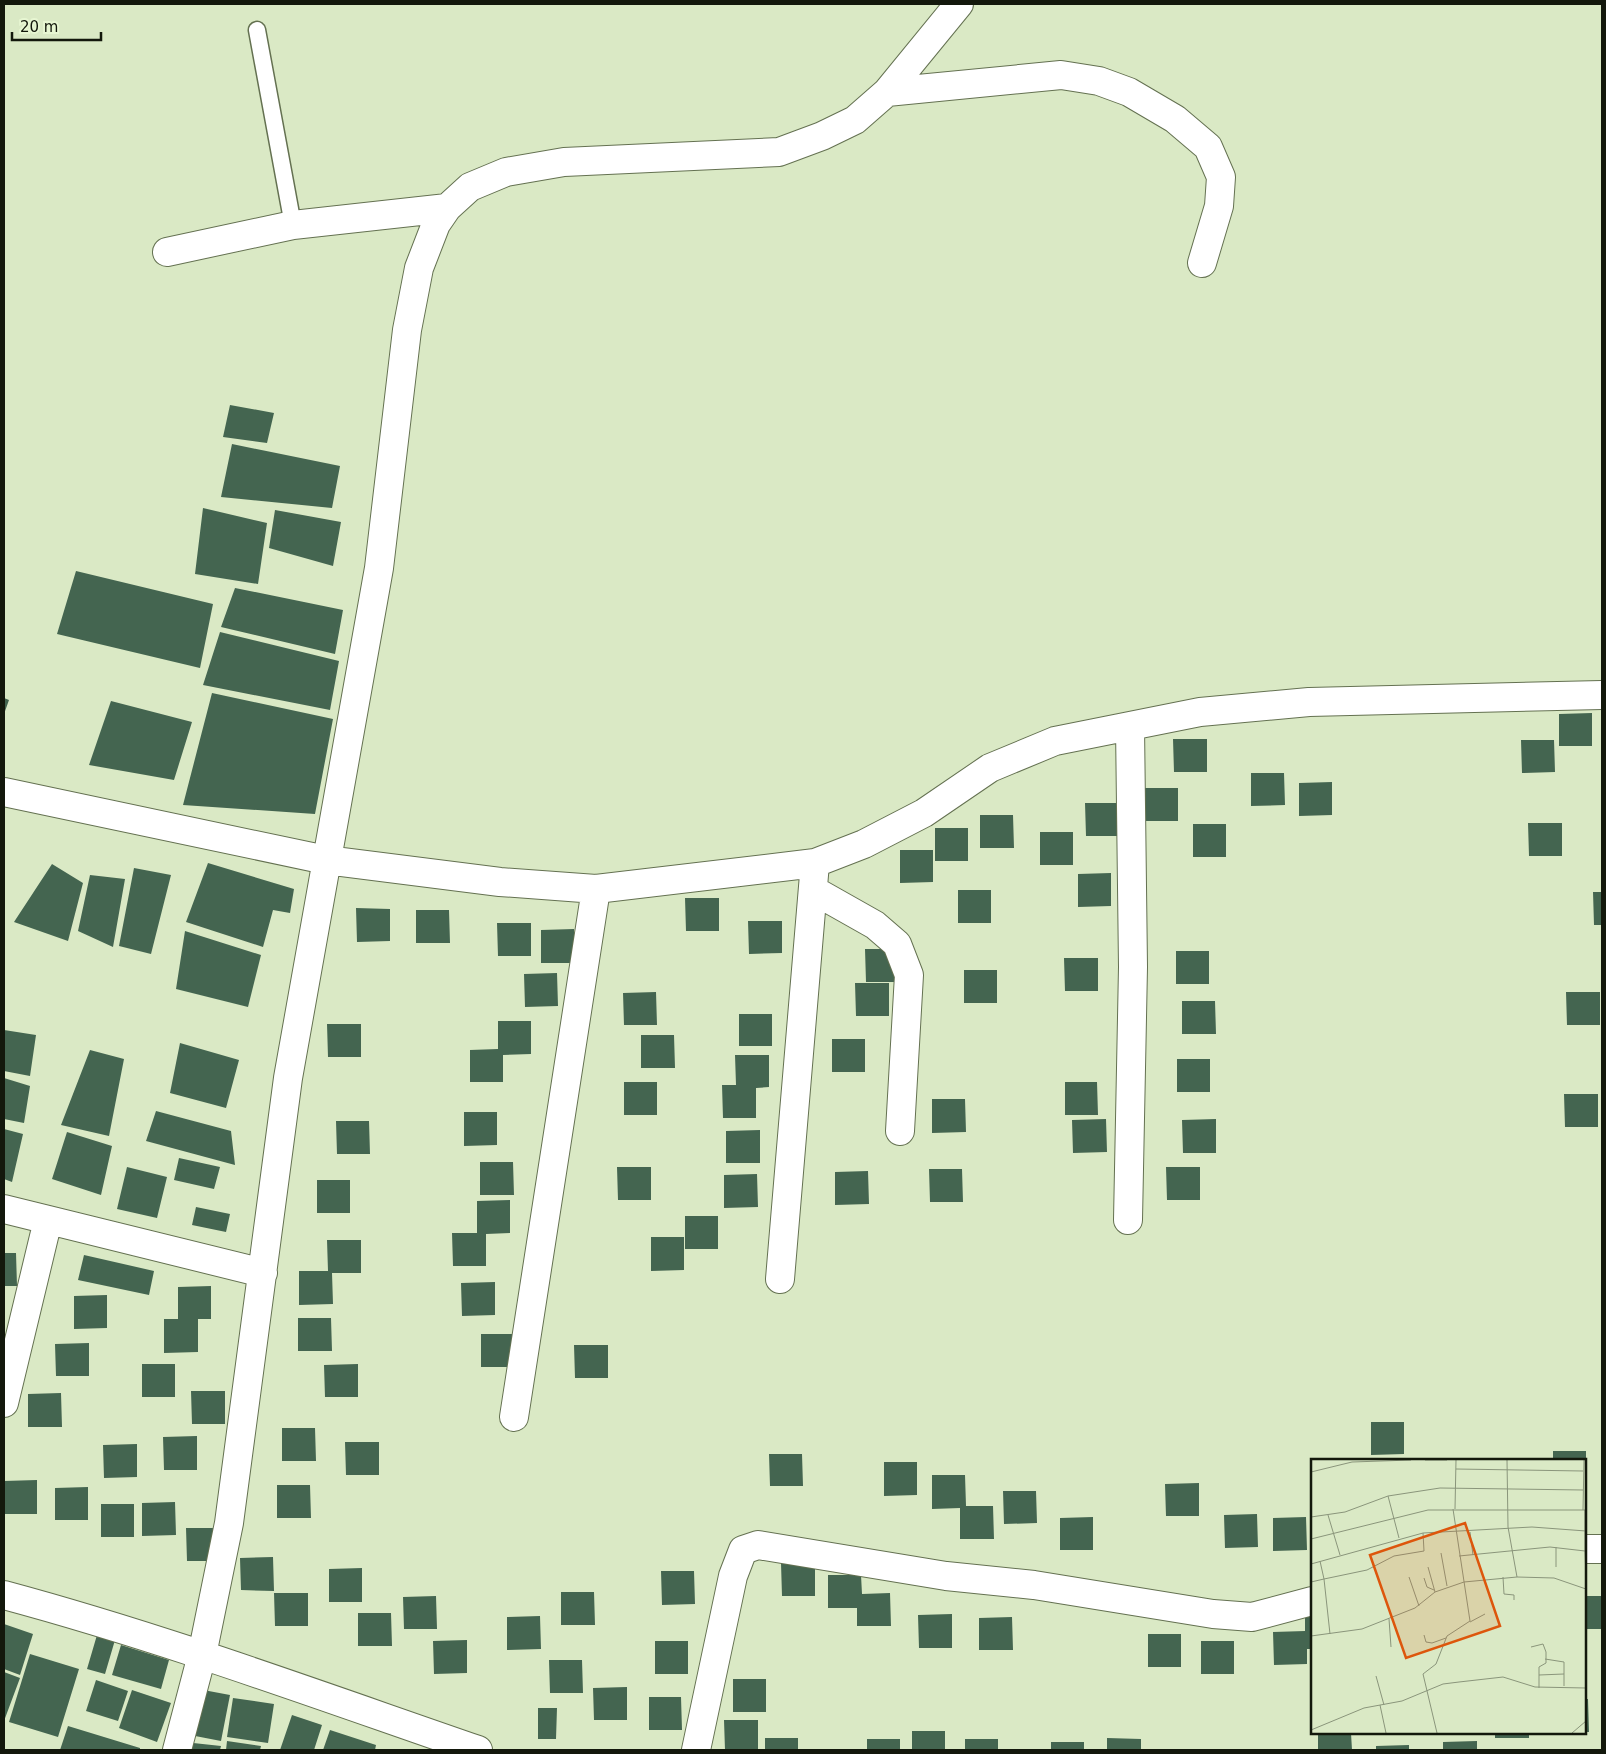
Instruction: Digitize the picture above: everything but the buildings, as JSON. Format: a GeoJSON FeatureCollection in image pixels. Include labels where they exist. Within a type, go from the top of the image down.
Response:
{"type":"FeatureCollection","features":[{"type":"Feature","properties":{"kind":"street"},"geometry":{"type":"LineString","coordinates":[[177,1750],[202,1655],[229,1523],[288,1078],[379,568],[412,296],[430,240],[447,208],[470,187],[506,172],[555,163],[779,152],[822,136],[855,120],[887,92],[959,4]]}},
{"type":"Feature","properties":{"kind":"street"},"geometry":{"type":"LineString","coordinates":[[887,92],[1061,75],[1099,82],[1128,92],[1175,119],[1208,147],[1221,177],[1219,206],[1202,263]]}},
{"type":"Feature","properties":{"kind":"street"},"geometry":{"type":"LineString","coordinates":[[167,252],[293,225],[447,208]]}},
{"type":"Feature","properties":{"kind":"street"},"geometry":{"type":"LineString","coordinates":[[4,792],[326,860],[500,882],[596,889],[815,863],[864,844],[924,813],[990,768],[1055,742],[1200,712],[1308,702],[1602,695]]}},
{"type":"Feature","properties":{"kind":"street"},"geometry":{"type":"LineString","coordinates":[[1128,1220],[1133,967],[1130,726]]}},
{"type":"Feature","properties":{"kind":"street"},"geometry":{"type":"LineString","coordinates":[[780,1280],[815,863]]}},
{"type":"Feature","properties":{"kind":"street"},"geometry":{"type":"LineString","coordinates":[[514,1417],[596,889]]}},
{"type":"Feature","properties":{"kind":"street"},"geometry":{"type":"LineString","coordinates":[[813,890],[875,925],[897,944],[909,975],[900,1131]]}},
{"type":"Feature","properties":{"kind":"street"},"geometry":{"type":"LineString","coordinates":[[4,1209],[263,1273]]}},
{"type":"Feature","properties":{"kind":"street"},"geometry":{"type":"LineString","coordinates":[[4,1403],[48,1220]]}},
{"type":"Feature","properties":{"kind":"street"},"geometry":{"type":"LineString","coordinates":[[696,1750],[733,1576],[743,1550],[758,1545],[946,1576],[1044,1586],[1252,1617],[1311,1601]]}},
{"type":"Feature","properties":{"kind":"street"},"geometry":{"type":"LineString","coordinates":[[1586,1549],[1602,1549]]}},
{"type":"Feature","properties":{"kind":"street"},"geometry":{"type":"LineString","coordinates":[[4,1595],[60,1610],[202,1655],[478,1750]]}},
{"type":"Feature","properties":{"kind":"lane"},"geometry":{"type":"LineString","coordinates":[[258,30],[293,225]]}}]}
